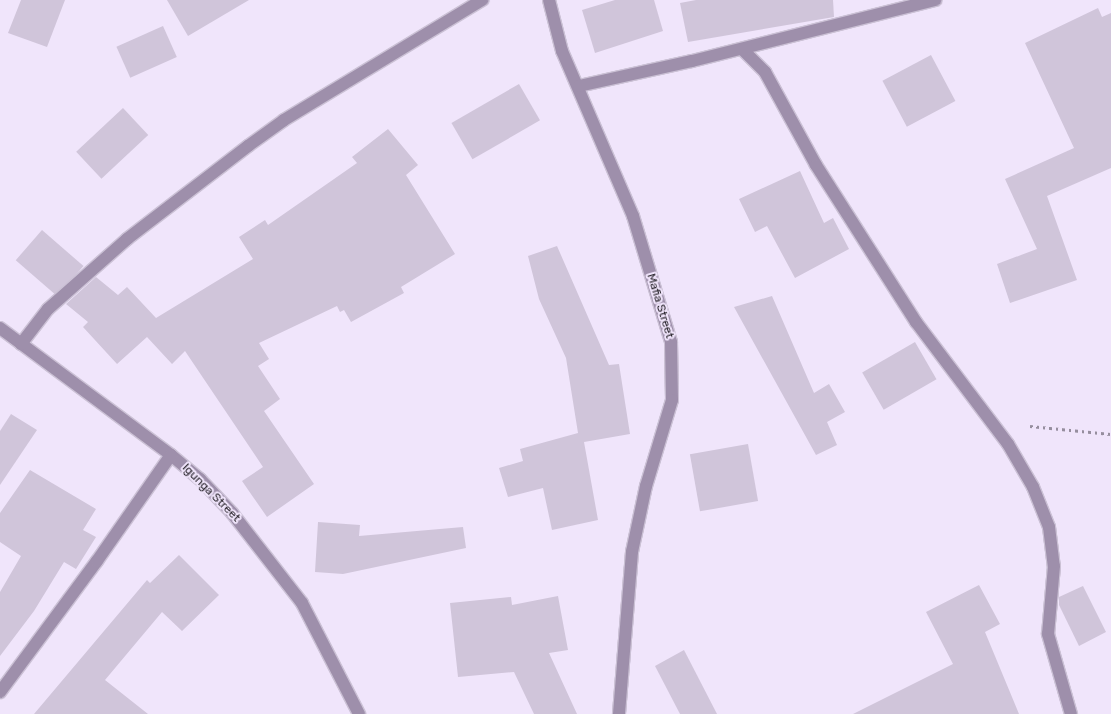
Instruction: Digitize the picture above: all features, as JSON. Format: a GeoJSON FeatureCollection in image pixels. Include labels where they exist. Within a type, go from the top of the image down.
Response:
{"type":"FeatureCollection","features":[{"type":"Feature","properties":{"kind":"street"},"geometry":{"type":"LineString","coordinates":[[21,344],[48,309],[127,239],[248,146],[284,120],[482,0]]}},
{"type":"Feature","properties":{"kind":"street","name":"Mafia Street"},"geometry":{"type":"LineString","coordinates":[[549,0],[562,51],[633,216],[672,342],[672,400],[646,486],[632,552],[619,714]]}},
{"type":"Feature","properties":{"kind":"street"},"geometry":{"type":"LineString","coordinates":[[578,86],[935,0]]}},
{"type":"Feature","properties":{"kind":"street"},"geometry":{"type":"LineString","coordinates":[[742,48],[765,72],[816,165],[916,322],[986,414],[1033,486],[1049,527],[1054,566],[1048,634],[1071,714]]}},
{"type":"Feature","properties":{"kind":"street","name":"Igunga Street"},"geometry":{"type":"LineString","coordinates":[[0,328],[171,455],[200,479],[232,513],[302,603],[359,714]]}},
{"type":"Feature","properties":{"kind":"street"},"geometry":{"type":"LineString","coordinates":[[0,692],[92,569],[171,455]]}},
{"type":"Feature","properties":{"kind":"path"},"geometry":{"type":"LineString","coordinates":[[986,414],[1034,427],[1111,434]]}},
{"type":"Feature","properties":{"kind":"building"},"geometry":{"type":"Polygon","coordinates":[[[21,0],[65,0],[47,47],[8,33],[21,0]]]}},
{"type":"Feature","properties":{"kind":"building"},"geometry":{"type":"Polygon","coordinates":[[[167,0],[249,0],[188,36],[167,0]]]}},
{"type":"Feature","properties":{"kind":"building"},"geometry":{"type":"Polygon","coordinates":[[[615,0],[654,0],[663,31],[595,53],[582,10],[615,0]]]}},
{"type":"Feature","properties":{"kind":"building"},"geometry":{"type":"Polygon","coordinates":[[[696,0],[833,0],[834,17],[688,42],[680,3],[696,0]]]}},
{"type":"Feature","properties":{"kind":"building"},"geometry":{"type":"Polygon","coordinates":[[[1098,8],[1102,17],[1111,13],[1111,168],[1047,196],[1077,280],[1010,303],[997,264],[1037,249],[1005,179],[1074,148],[1025,43],[1098,8]]]}},
{"type":"Feature","properties":{"kind":"building"},"geometry":{"type":"Polygon","coordinates":[[[163,26],[177,57],[130,78],[116,47],[163,26]]]}},
{"type":"Feature","properties":{"kind":"building"},"geometry":{"type":"Polygon","coordinates":[[[931,55],[955,101],[907,127],[882,81],[931,55]]]}},
{"type":"Feature","properties":{"kind":"building"},"geometry":{"type":"Polygon","coordinates":[[[519,84],[540,120],[472,159],[451,123],[519,84]]]}},
{"type":"Feature","properties":{"kind":"building"},"geometry":{"type":"Polygon","coordinates":[[[123,108],[148,135],[101,179],[76,152],[123,108]]]}},
{"type":"Feature","properties":{"kind":"building"},"geometry":{"type":"Polygon","coordinates":[[[388,129],[418,165],[406,175],[455,254],[401,287],[404,293],[351,322],[344,310],[340,312],[337,306],[259,343],[269,359],[258,366],[280,399],[264,411],[314,484],[267,517],[242,481],[263,467],[185,351],[172,364],[147,337],[117,364],[83,327],[88,322],[66,304],[96,277],[118,295],[127,287],[156,318],[253,259],[239,237],[265,220],[268,225],[357,163],[352,157],[388,129]]]}},
{"type":"Feature","properties":{"kind":"building"},"geometry":{"type":"Polygon","coordinates":[[[800,171],[824,223],[833,218],[849,249],[795,278],[767,226],[755,232],[739,199],[800,171]]]}},
{"type":"Feature","properties":{"kind":"building"},"geometry":{"type":"Polygon","coordinates":[[[42,230],[84,266],[57,296],[16,260],[42,230]]]}},
{"type":"Feature","properties":{"kind":"building"},"geometry":{"type":"Polygon","coordinates":[[[557,246],[609,365],[619,364],[630,434],[584,442],[598,520],[552,530],[543,488],[508,497],[499,468],[523,461],[520,449],[578,433],[566,358],[539,299],[528,256],[557,246]]]}},
{"type":"Feature","properties":{"kind":"building"},"geometry":{"type":"Polygon","coordinates":[[[772,296],[814,393],[829,384],[845,412],[827,422],[837,445],[816,455],[734,307],[772,296]]]}},
{"type":"Feature","properties":{"kind":"building"},"geometry":{"type":"Polygon","coordinates":[[[915,342],[936,379],[884,410],[862,373],[915,342]]]}},
{"type":"Feature","properties":{"kind":"building"},"geometry":{"type":"Polygon","coordinates":[[[11,414],[37,430],[0,485],[0,431],[11,414]]]}},
{"type":"Feature","properties":{"kind":"building"},"geometry":{"type":"Polygon","coordinates":[[[748,444],[758,501],[700,511],[690,454],[748,444]]]}},
{"type":"Feature","properties":{"kind":"building"},"geometry":{"type":"Polygon","coordinates":[[[30,470],[96,509],[83,530],[96,537],[76,569],[64,562],[34,611],[0,656],[0,592],[21,556],[0,542],[0,513],[30,470]]]}},
{"type":"Feature","properties":{"kind":"building"},"geometry":{"type":"Polygon","coordinates":[[[318,522],[360,525],[359,536],[463,527],[466,548],[343,574],[315,572],[318,522]]]}},
{"type":"Feature","properties":{"kind":"building"},"geometry":{"type":"Polygon","coordinates":[[[179,555],[219,595],[182,631],[162,612],[105,680],[148,714],[34,714],[147,580],[150,583],[179,555]]]}},
{"type":"Feature","properties":{"kind":"building"},"geometry":{"type":"Polygon","coordinates":[[[979,585],[1000,624],[985,632],[1019,714],[853,714],[953,664],[926,612],[979,585]]]}},
{"type":"Feature","properties":{"kind":"building"},"geometry":{"type":"Polygon","coordinates":[[[1083,586],[1106,632],[1079,646],[1059,605],[1059,597],[1083,586]]]}},
{"type":"Feature","properties":{"kind":"building"},"geometry":{"type":"Polygon","coordinates":[[[558,596],[568,650],[549,653],[577,714],[534,714],[514,672],[458,677],[450,603],[511,597],[512,605],[558,596]]]}},
{"type":"Feature","properties":{"kind":"building"},"geometry":{"type":"Polygon","coordinates":[[[684,650],[717,714],[680,714],[655,666],[684,650]]]}}]}
